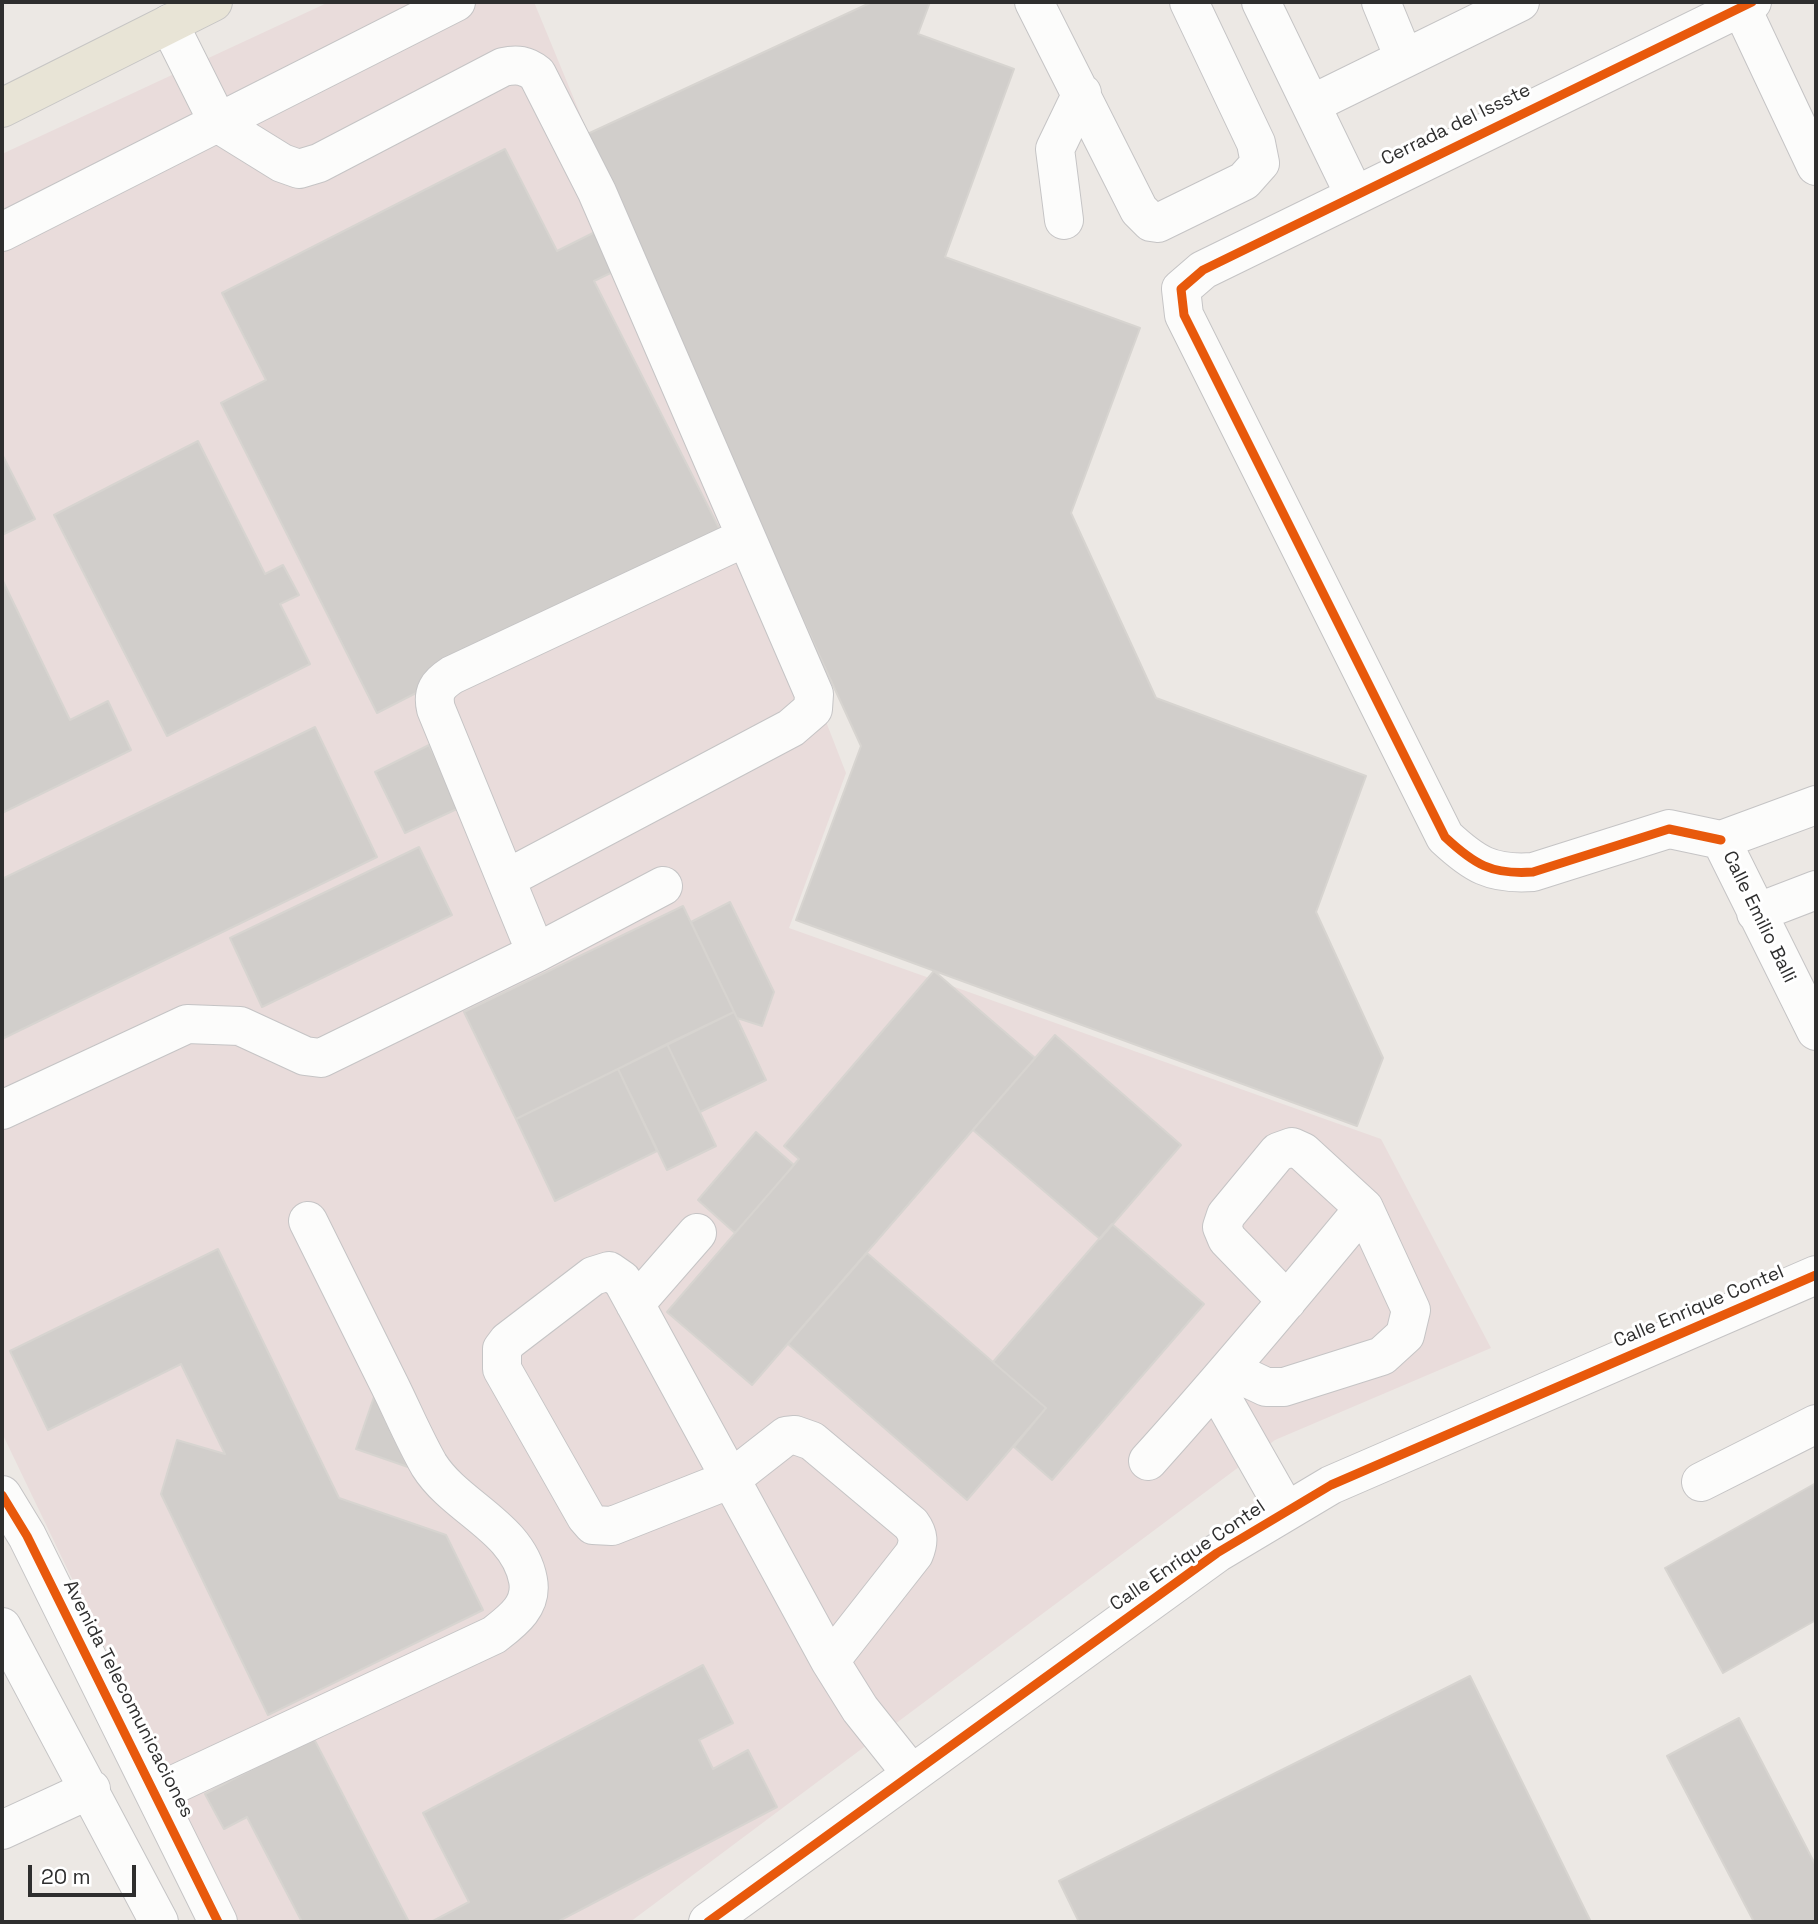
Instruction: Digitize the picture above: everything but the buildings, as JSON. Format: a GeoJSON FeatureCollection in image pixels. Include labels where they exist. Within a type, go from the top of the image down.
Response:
{"type":"FeatureCollection","features":[{"type":"Feature","properties":{"kind":"main road"},"geometry":{"type":"LineString","coordinates":[[2,108],[213,2]]}},
{"type":"Feature","properties":{"kind":"street"},"geometry":{"type":"LineString","coordinates":[[2,232],[456,2]]}},
{"type":"Feature","properties":{"kind":"street"},"geometry":{"type":"LineString","coordinates":[[1034,2],[1139,210],[1150,222],[1166,220],[1254,173],[1260,163],[1256,143],[1189,2]]}},
{"type":"Feature","properties":{"kind":"street"},"geometry":{"type":"LineString","coordinates":[[1261,2],[1354,194]]}},
{"type":"Feature","properties":{"kind":"street"},"geometry":{"type":"LineString","coordinates":[[1381,2],[1404,58]]}},
{"type":"Feature","properties":{"kind":"street"},"geometry":{"type":"LineString","coordinates":[[1312,104],[1520,2]]}},
{"type":"Feature","properties":{"kind":"street"},"geometry":{"type":"LineString","coordinates":[[1747,4],[1816,166]]}},
{"type":"Feature","properties":{"kind":"street","name":"Cerrada del Issste"},"geometry":{"type":"LineString","coordinates":[[1721,839],[1669,830],[1533,872],[1510,874],[1488,869],[1463,854],[1444,837],[1184,315],[1181,289],[1203,270],[1747,4]]}},
{"type":"Feature","properties":{"kind":"street"},"geometry":{"type":"LineString","coordinates":[[169,24],[219,124],[282,163],[299,169],[319,163],[503,67],[516,64],[529,67],[544,84],[597,192],[814,694],[813,709],[791,728],[506,879]]}},
{"type":"Feature","properties":{"kind":"street"},"geometry":{"type":"LineString","coordinates":[[1064,220],[1055,149],[1082,93]]}},
{"type":"Feature","properties":{"kind":"street"},"geometry":{"type":"LineString","coordinates":[[536,953],[436,709],[433,699],[436,689],[452,675],[746,537]]}},
{"type":"Feature","properties":{"kind":"street"},"geometry":{"type":"LineString","coordinates":[[1721,839],[1816,805]]}},
{"type":"Feature","properties":{"kind":"street","name":"Calle Emilio Balli"},"geometry":{"type":"LineString","coordinates":[[1721,839],[1816,1031]]}},
{"type":"Feature","properties":{"kind":"street"},"geometry":{"type":"LineString","coordinates":[[2,1110],[187,1024],[240,1026],[305,1056],[321,1058],[536,953],[663,886]]}},
{"type":"Feature","properties":{"kind":"street"},"geometry":{"type":"LineString","coordinates":[[1756,913],[1816,891]]}},
{"type":"Feature","properties":{"kind":"street"},"geometry":{"type":"LineString","coordinates":[[1222,1378],[1266,1387],[1284,1387],[1382,1356],[1405,1335],[1411,1310],[1364,1208],[1303,1152],[1292,1147],[1278,1152],[1223,1221],[1223,1233],[1287,1301]]}},
{"type":"Feature","properties":{"kind":"street"},"geometry":{"type":"LineString","coordinates":[[1148,1461],[1222,1378],[1364,1208]]}},
{"type":"Feature","properties":{"kind":"street"},"geometry":{"type":"LineString","coordinates":[[156,1793],[494,1635],[515,1619],[529,1598],[528,1580],[522,1564],[497,1528],[459,1499],[430,1465],[308,1222]]}},
{"type":"Feature","properties":{"kind":"street"},"geometry":{"type":"LineString","coordinates":[[635,1304],[697,1233]]}},
{"type":"Feature","properties":{"kind":"street"},"geometry":{"type":"LineString","coordinates":[[830,1661],[914,1554],[918,1544],[917,1533],[911,1524],[803,1437],[786,1436],[731,1479],[612,1526],[602,1528],[593,1525],[502,1369],[502,1349],[508,1341],[600,1272],[616,1274],[635,1304],[731,1479],[830,1661],[860,1709],[912,1773]]}},
{"type":"Feature","properties":{"kind":"street","name":"Calle Enrique Contel"},"geometry":{"type":"LineString","coordinates":[[708,1922],[1217,1553],[1286,1511],[1331,1485],[1816,1275]]}},
{"type":"Feature","properties":{"kind":"street"},"geometry":{"type":"LineString","coordinates":[[1222,1378],[1286,1511]]}},
{"type":"Feature","properties":{"kind":"street"},"geometry":{"type":"LineString","coordinates":[[1701,1482],[1816,1424]]}},
{"type":"Feature","properties":{"kind":"street","name":"Avenida Telecomunicaciones"},"geometry":{"type":"LineString","coordinates":[[2,1494],[27,1536],[218,1922]]}},
{"type":"Feature","properties":{"kind":"street"},"geometry":{"type":"LineString","coordinates":[[2,1627],[91,1789],[159,1922]]}},
{"type":"Feature","properties":{"kind":"street"},"geometry":{"type":"LineString","coordinates":[[2,1830],[91,1789]]}},
{"type":"Feature","properties":{"kind":"shaded area"},"geometry":{"type":"Polygon","coordinates":[[[329,2],[534,2],[746,516],[846,773],[789,928],[1381,1139],[1491,1348],[1275,1440],[630,1922],[237,1922],[2,1433],[2,154],[329,2]]]}},
{"type":"Feature","properties":{"kind":"cycle path"},"geometry":{"type":"LineString","coordinates":[[1721,840],[1669,829],[1533,872],[1506,872],[1475,861],[1445,837],[1184,315],[1181,289],[1203,270],[1752,2]]}},
{"type":"Feature","properties":{"kind":"cycle path"},"geometry":{"type":"LineString","coordinates":[[708,1922],[1217,1553],[1331,1485],[1816,1275]]}},
{"type":"Feature","properties":{"kind":"cycle path"},"geometry":{"type":"LineString","coordinates":[[2,1495],[27,1536],[218,1922]]}}]}
